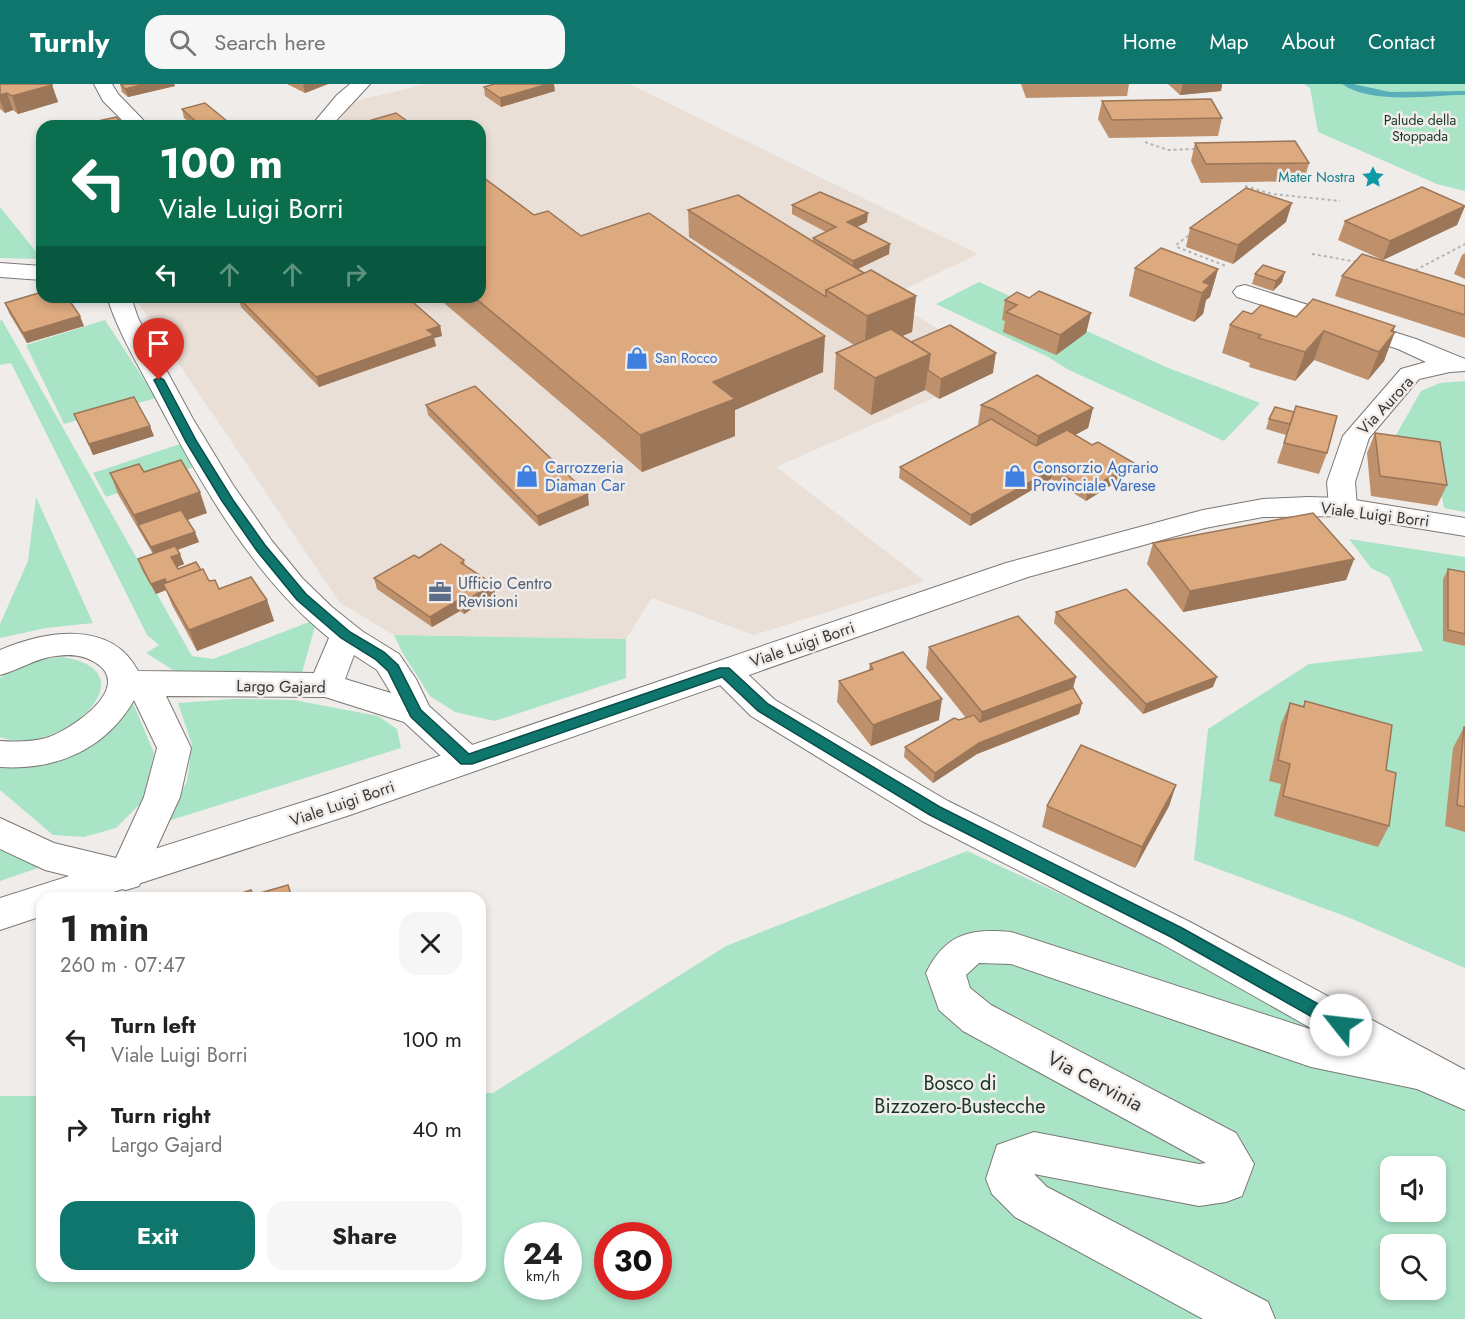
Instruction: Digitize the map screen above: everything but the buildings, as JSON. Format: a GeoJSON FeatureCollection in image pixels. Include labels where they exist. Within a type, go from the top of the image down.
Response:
{"type":"FeatureCollection","features":[{"type":"Feature","properties":{"kind":"street"},"geometry":{"type":"LineString","coordinates":[[103,84],[110,97],[133,120]]}},
{"type":"Feature","properties":{"kind":"street"},"geometry":{"type":"LineString","coordinates":[[326,120],[361,84]]}},
{"type":"Feature","properties":{"kind":"street"},"geometry":{"type":"LineString","coordinates":[[0,270],[36,273]]}},
{"type":"Feature","properties":{"kind":"street","name":"Via Aurora"},"geometry":{"type":"LineString","coordinates":[[1245,292],[1407,344],[1458,365]]}},
{"type":"Feature","properties":{"kind":"street"},"geometry":{"type":"LineString","coordinates":[[121,303],[126,318],[192,442],[228,501],[261,548],[302,597],[346,635],[379,656],[393,669],[416,713]]}},
{"type":"Feature","properties":{"kind":"street","name":"Via Aurora"},"geometry":{"type":"LineString","coordinates":[[1343,507],[1341,482],[1356,436],[1410,374],[1458,365]]}},
{"type":"Feature","properties":{"kind":"street","name":"Viale Luigi Borri"},"geometry":{"type":"LineString","coordinates":[[70,892],[466,760],[1017,570],[1203,519],[1263,508],[1343,507],[1465,527]]}},
{"type":"Feature","properties":{"kind":"street"},"geometry":{"type":"LineString","coordinates":[[326,685],[346,635]]}},
{"type":"Feature","properties":{"kind":"street"},"geometry":{"type":"LineString","coordinates":[[0,664],[36,649],[60,645],[82,645],[101,651],[114,660],[154,709],[174,748],[162,797],[126,875],[45,855],[0,832]]}},
{"type":"Feature","properties":{"kind":"street"},"geometry":{"type":"LineString","coordinates":[[724,671],[763,708],[935,811],[1176,933],[1423,1071],[1465,1091]]}},
{"type":"Feature","properties":{"kind":"street"},"geometry":{"type":"LineString","coordinates":[[0,754],[35,754],[63,746],[87,733],[107,717],[134,683]]}},
{"type":"Feature","properties":{"kind":"street","name":"Largo Gajard"},"geometry":{"type":"LineString","coordinates":[[134,683],[326,685],[416,713],[466,760]]}},
{"type":"Feature","properties":{"kind":"street"},"geometry":{"type":"LineString","coordinates":[[0,914],[36,903]]}},
{"type":"Feature","properties":{"kind":"street","name":"Via Cervinia"},"geometry":{"type":"LineString","coordinates":[[1251,1319],[1031,1202],[1008,1179],[1012,1160],[1034,1153],[1199,1185],[1226,1181],[1232,1164],[1221,1147],[977,1018],[953,998],[946,973],[958,954],[981,945],[1011,948],[1311,1049],[1423,1071]]}},
{"type":"Feature","properties":{"kind":"path"},"geometry":{"type":"LineString","coordinates":[[1145,142],[1168,150],[1202,148]]}},
{"type":"Feature","properties":{"kind":"path"},"geometry":{"type":"LineString","coordinates":[[1245,186],[1272,194],[1340,201]]}},
{"type":"Feature","properties":{"kind":"path"},"geometry":{"type":"LineString","coordinates":[[1196,232],[1189,233],[1176,245],[1177,247],[1235,268]]}},
{"type":"Feature","properties":{"kind":"path"},"geometry":{"type":"LineString","coordinates":[[1416,277],[1407,274],[1465,244]]}},
{"type":"Feature","properties":{"kind":"path"},"geometry":{"type":"LineString","coordinates":[[1312,254],[1368,264]]}},
{"type":"Feature","properties":{"kind":"shaded area"},"geometry":{"type":"Polygon","coordinates":[[[426,84],[629,84],[978,254],[886,298],[950,336],[940,395],[776,467],[925,581],[754,635],[652,598],[626,639],[394,635],[340,603],[138,303],[486,303],[486,120],[340,120],[351,102],[426,84]]]}},
{"type":"Feature","properties":{"kind":"green space","name":"Palude della Stoppada"},"geometry":{"type":"Polygon","coordinates":[[[1304,84],[1465,84],[1465,191],[1437,184],[1318,132],[1310,88],[1304,84]]]}},
{"type":"Feature","properties":{"kind":"green space"},"geometry":{"type":"Polygon","coordinates":[[[0,207],[36,252],[36,259],[0,258],[0,207]]]}},
{"type":"Feature","properties":{"kind":"green space"},"geometry":{"type":"Polygon","coordinates":[[[979,282],[1166,367],[1260,403],[1224,441],[1069,370],[1048,357],[936,304],[979,282]]]}},
{"type":"Feature","properties":{"kind":"green space"},"geometry":{"type":"Polygon","coordinates":[[[2,320],[192,656],[213,659],[317,619],[302,673],[218,678],[173,670],[146,653],[159,645],[147,635],[11,363],[0,365],[0,321],[2,320]]]}},
{"type":"Feature","properties":{"kind":"green space"},"geometry":{"type":"Polygon","coordinates":[[[105,320],[156,398],[64,424],[26,345],[105,320]]]}},
{"type":"Feature","properties":{"kind":"green space"},"geometry":{"type":"Polygon","coordinates":[[[1465,381],[1465,512],[1444,508],[1435,459],[1387,451],[1421,391],[1440,383],[1465,381]]]}},
{"type":"Feature","properties":{"kind":"green space"},"geometry":{"type":"Polygon","coordinates":[[[180,444],[194,467],[106,497],[93,473],[180,444]]]}},
{"type":"Feature","properties":{"kind":"green space"},"geometry":{"type":"Polygon","coordinates":[[[36,497],[93,623],[46,628],[0,638],[0,624],[28,561],[36,497]]]}},
{"type":"Feature","properties":{"kind":"green space"},"geometry":{"type":"Polygon","coordinates":[[[1349,539],[1465,557],[1465,968],[1350,918],[1194,860],[1208,729],[1309,664],[1423,651],[1389,577],[1371,568],[1349,539]]]}},
{"type":"Feature","properties":{"kind":"green space"},"geometry":{"type":"Polygon","coordinates":[[[394,635],[626,639],[626,678],[495,721],[455,712],[430,696],[394,635]]]}},
{"type":"Feature","properties":{"kind":"green space"},"geometry":{"type":"Polygon","coordinates":[[[61,657],[88,665],[100,678],[99,694],[88,710],[70,725],[48,736],[23,741],[0,737],[0,678],[29,663],[61,657]]]}},
{"type":"Feature","properties":{"kind":"green space"},"geometry":{"type":"Polygon","coordinates":[[[234,699],[294,700],[378,716],[397,729],[401,748],[168,821],[187,781],[192,745],[178,703],[234,699]]]}},
{"type":"Feature","properties":{"kind":"green space"},"geometry":{"type":"Polygon","coordinates":[[[133,703],[154,753],[143,801],[116,828],[84,837],[53,835],[0,790],[0,765],[97,737],[133,703]]]}},
{"type":"Feature","properties":{"kind":"green space"},"geometry":{"type":"Polygon","coordinates":[[[0,844],[41,867],[0,881],[0,844]]]}},
{"type":"Feature","properties":{"kind":"green space","name":"Bosco di Bizzozero-Bustecche"},"geometry":{"type":"Polygon","coordinates":[[[967,851],[1465,1080],[1465,1319],[0,1319],[0,1096],[36,1096],[36,1282],[486,1282],[486,1093],[493,1093],[726,946],[967,851]]]}},
{"type":"Feature","properties":{"kind":"waterway"},"geometry":{"type":"LineString","coordinates":[[1346,84],[1376,93],[1465,93]]}},
{"type":"Feature","properties":{"kind":"place","name":"Mater Nostra"},"geometry":{"type":"Point","coordinates":[1373,177]}},
{"type":"Feature","properties":{"kind":"place","name":"San Rocco"},"geometry":{"type":"Point","coordinates":[637,358]}},
{"type":"Feature","properties":{"kind":"place","name":"Carrozzeria Diaman Car"},"geometry":{"type":"Point","coordinates":[527,476]}},
{"type":"Feature","properties":{"kind":"place","name":"Consorzio Agrario Provinciale Varese"},"geometry":{"type":"Point","coordinates":[1015,476]}},
{"type":"Feature","properties":{"kind":"place","name":"Ufficio Centro Revisioni"},"geometry":{"type":"Point","coordinates":[440,592]}},
{"type":"Feature","properties":{"kind":"route"},"geometry":{"type":"LineString","coordinates":[[159,380],[192,442],[228,501],[261,548],[302,597],[346,635],[379,656],[393,669],[416,713],[466,760],[724,671],[763,708],[935,811],[1176,933],[1341,1025]]}}]}
